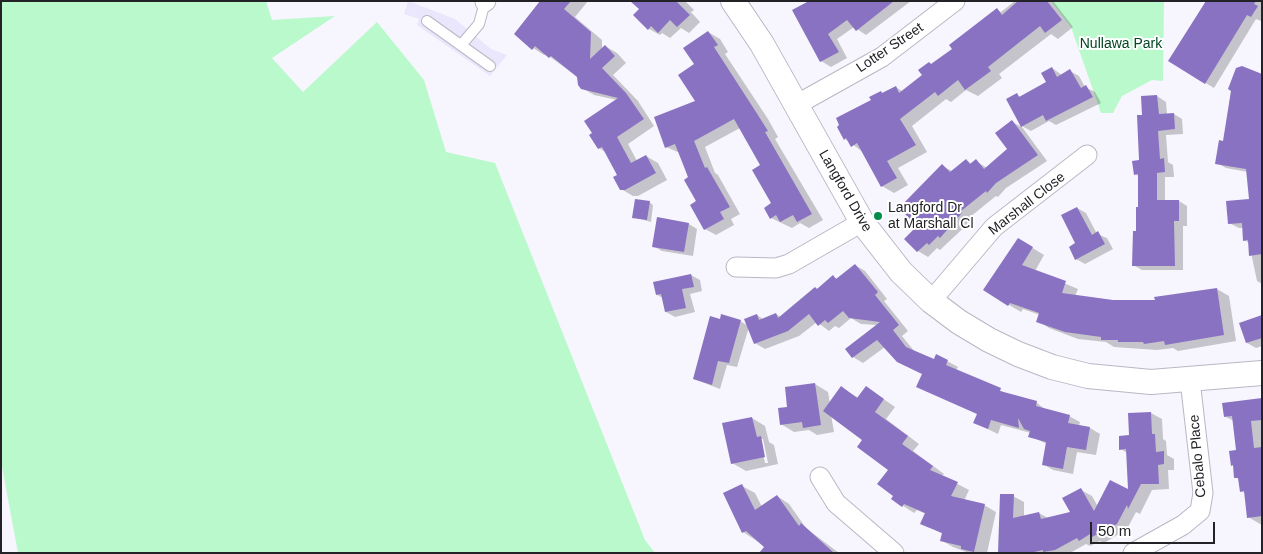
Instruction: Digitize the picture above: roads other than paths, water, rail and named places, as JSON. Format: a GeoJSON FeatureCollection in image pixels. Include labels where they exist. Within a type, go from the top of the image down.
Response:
{"type":"FeatureCollection","features":[{"type":"Feature","properties":{"kind":"street","name":"Langford Drive"},"geometry":{"type":"LineString","coordinates":[[733,1],[762,44],[862,222],[896,266],[931,302],[989,340],[1052,367],[1122,381],[1151,382],[1262,373]]}},
{"type":"Feature","properties":{"kind":"street","name":"Lotter Street"},"geometry":{"type":"LineString","coordinates":[[796,105],[882,57],[955,1]]}},
{"type":"Feature","properties":{"kind":"street","name":"Marshall Close"},"geometry":{"type":"LineString","coordinates":[[931,302],[994,227],[1087,155]]}},
{"type":"Feature","properties":{"kind":"street"},"geometry":{"type":"LineString","coordinates":[[736,267],[776,268],[789,264],[862,222]]}},
{"type":"Feature","properties":{"kind":"street","name":"Cebalo Place"},"geometry":{"type":"LineString","coordinates":[[1132,553],[1183,525],[1200,511],[1203,493],[1190,380]]}},
{"type":"Feature","properties":{"kind":"street"},"geometry":{"type":"LineString","coordinates":[[820,477],[836,503],[894,553]]}},
{"type":"Feature","properties":{"kind":"lane"},"geometry":{"type":"LineString","coordinates":[[462,44],[478,24],[486,1]]}},
{"type":"Feature","properties":{"kind":"lane"},"geometry":{"type":"LineString","coordinates":[[427,21],[462,44],[490,66]]}},
{"type":"Feature","properties":{"kind":"place","name":"Langford Dr at Marshall Cl"},"geometry":{"type":"Point","coordinates":[878,216]}},
{"type":"Feature","properties":{"kind":"park label","name":"Nullawa Park"},"geometry":{"type":"Point","coordinates":[1121,44]}}]}
